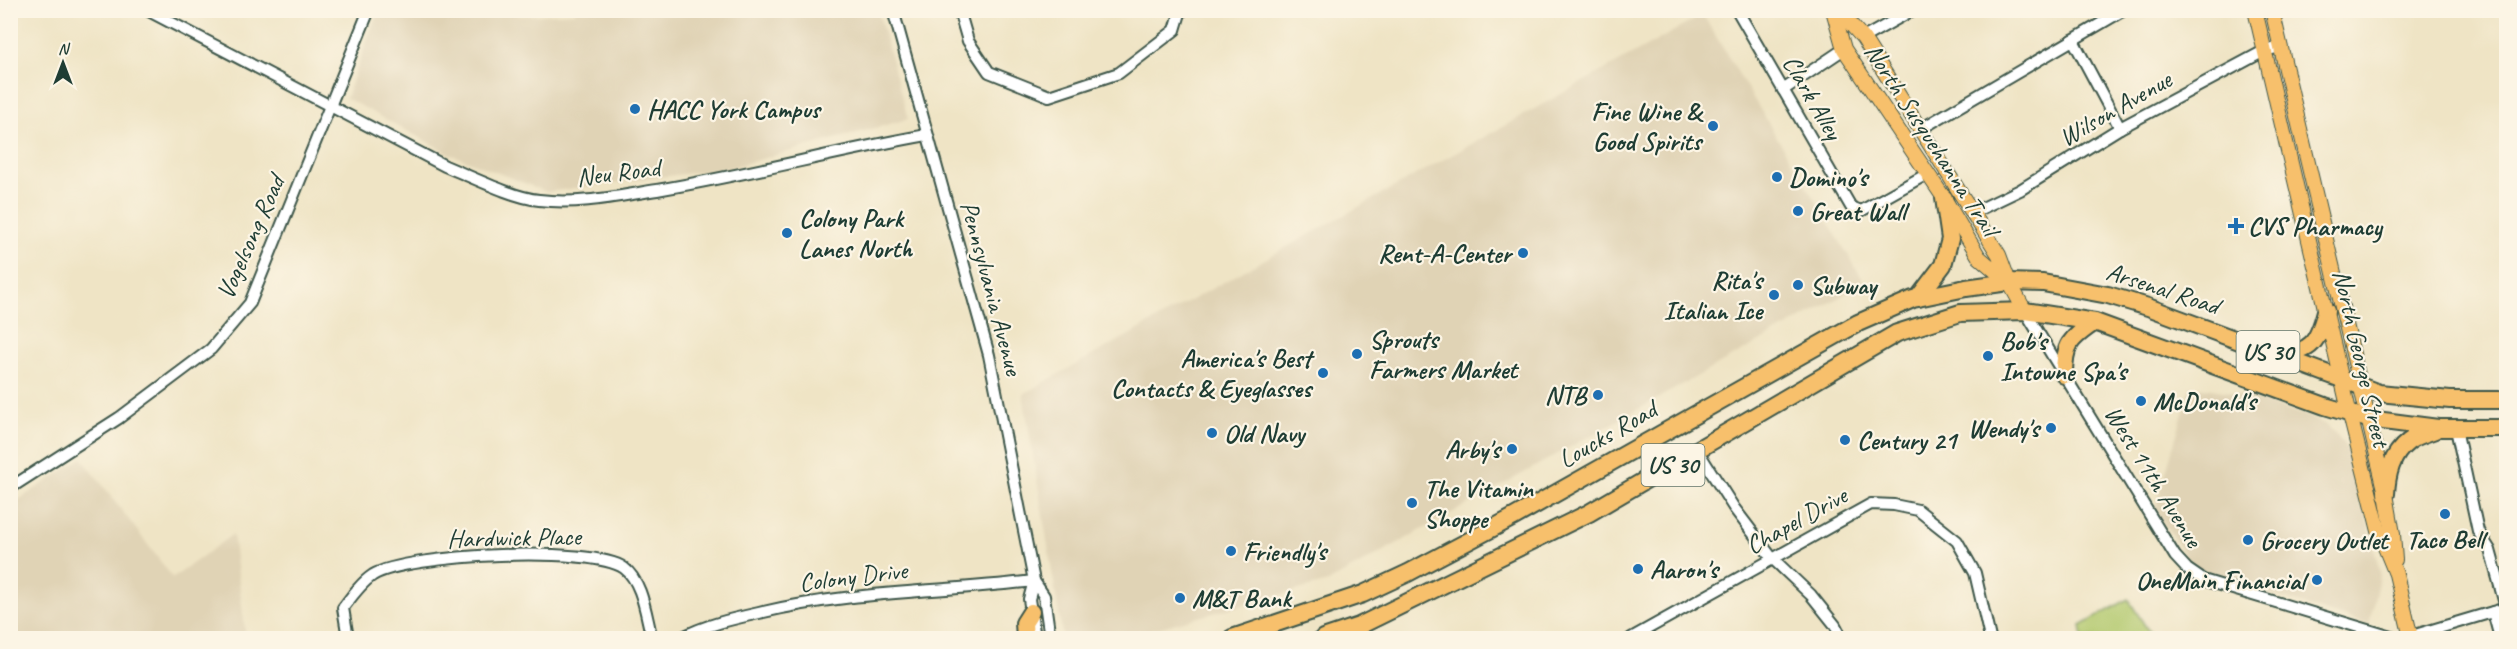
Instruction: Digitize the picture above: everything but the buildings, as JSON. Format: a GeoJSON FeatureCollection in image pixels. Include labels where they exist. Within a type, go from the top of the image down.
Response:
{"type":"FeatureCollection","features":[{"type":"Feature","properties":{"kind":"highway"},"geometry":{"type":"LineString","coordinates":[[1918,298],[1943,265],[1950,239],[1944,198]]}},
{"type":"Feature","properties":{"kind":"highway","name":"Arsenal Road"},"geometry":{"type":"LineString","coordinates":[[2009,282],[2065,286],[2108,295],[2379,393],[2418,398],[2506,400]]}},
{"type":"Feature","properties":{"kind":"highway","name":"Loucks Road"},"geometry":{"type":"LineString","coordinates":[[1232,639],[1363,594],[1408,573],[1512,518],[1858,323],[1918,298],[2009,282]]}},
{"type":"Feature","properties":{"kind":"highway","name":"Arsenal Road"},"geometry":{"type":"LineString","coordinates":[[2025,311],[2095,322],[2350,415],[2438,428],[2506,428]]}},
{"type":"Feature","properties":{"kind":"highway","name":"US 30"},"geometry":{"type":"LineString","coordinates":[[1323,639],[1359,626],[1589,513],[1897,333],[1960,313],[2025,311]]}},
{"type":"Feature","properties":{"kind":"highway"},"geometry":{"type":"LineString","coordinates":[[2275,354],[2295,353],[2313,344],[2321,332],[2326,311]]}},
{"type":"Feature","properties":{"kind":"highway"},"geometry":{"type":"LineString","coordinates":[[2064,375],[2064,355],[2068,343],[2095,322]]}},
{"type":"Feature","properties":{"kind":"highway"},"geometry":{"type":"LineString","coordinates":[[2386,494],[2387,471],[2397,454],[2408,441],[2438,428]]}},
{"type":"Feature","properties":{"kind":"highway"},"geometry":{"type":"LineString","coordinates":[[1025,639],[1024,623],[1031,612]]}},
{"type":"Feature","properties":{"kind":"main road","name":"North Susquehanna Trail"},"geometry":{"type":"LineString","coordinates":[[1833,10],[1844,49],[1944,198],[1979,257],[2009,282]]}},
{"type":"Feature","properties":{"kind":"main road","name":"North Susquehanna Trail"},"geometry":{"type":"LineString","coordinates":[[1838,10],[1863,38],[1999,255],[2009,282],[2025,311]]}},
{"type":"Feature","properties":{"kind":"main road","name":"North George Street"},"geometry":{"type":"LineString","coordinates":[[2255,10],[2350,415],[2380,535],[2396,574]]}},
{"type":"Feature","properties":{"kind":"main road","name":"North George Street"},"geometry":{"type":"LineString","coordinates":[[2272,10],[2386,494],[2393,534],[2404,638]]}},
{"type":"Feature","properties":{"kind":"street","name":"Neu Road"},"geometry":{"type":"LineString","coordinates":[[147,10],[445,166],[491,185],[538,200],[588,202],[707,182],[870,145],[927,135]]}},
{"type":"Feature","properties":{"kind":"street","name":"Vogelsong Road"},"geometry":{"type":"LineString","coordinates":[[10,488],[119,418],[211,349],[232,327],[250,303],[332,106],[369,10]]}},
{"type":"Feature","properties":{"kind":"street"},"geometry":{"type":"LineString","coordinates":[[958,10],[968,41],[988,72],[1049,96],[1119,73],[1175,30],[1181,10]]}},
{"type":"Feature","properties":{"kind":"street","name":"Clark Alley"},"geometry":{"type":"LineString","coordinates":[[1737,10],[1851,207],[1861,211],[1927,174]]}},
{"type":"Feature","properties":{"kind":"street"},"geometry":{"type":"LineString","coordinates":[[1863,38],[1913,10]]}},
{"type":"Feature","properties":{"kind":"street"},"geometry":{"type":"LineString","coordinates":[[1919,130],[2124,10]]}},
{"type":"Feature","properties":{"kind":"street","name":"Pennsylvania Avenue"},"geometry":{"type":"LineString","coordinates":[[895,11],[927,135],[989,355],[1034,581],[1044,596],[1050,639]]}},
{"type":"Feature","properties":{"kind":"street"},"geometry":{"type":"LineString","coordinates":[[2073,40],[2120,128]]}},
{"type":"Feature","properties":{"kind":"street","name":"Wilson Avenue"},"geometry":{"type":"LineString","coordinates":[[1972,213],[2020,190],[2120,128],[2264,51],[2281,47]]}},
{"type":"Feature","properties":{"kind":"street"},"geometry":{"type":"LineString","coordinates":[[1783,90],[1844,49]]}},
{"type":"Feature","properties":{"kind":"street","name":"West 11th Avenue"},"geometry":{"type":"LineString","coordinates":[[2025,311],[2175,556],[2187,569],[2203,580],[2404,638]]}},
{"type":"Feature","properties":{"kind":"street"},"geometry":{"type":"LineString","coordinates":[[2404,638],[2506,608],[2490,550],[2478,531],[2456,429]]}},
{"type":"Feature","properties":{"kind":"street"},"geometry":{"type":"LineString","coordinates":[[1697,450],[1734,508],[1772,558],[1811,595],[1835,625],[1842,639]]}},
{"type":"Feature","properties":{"kind":"street","name":"Chapel Drive"},"geometry":{"type":"LineString","coordinates":[[1631,639],[1871,504],[1894,505],[1918,510],[1957,541],[1975,573],[1990,639]]}},
{"type":"Feature","properties":{"kind":"street","name":"Hardwick Place"},"geometry":{"type":"LineString","coordinates":[[348,639],[343,608],[355,591],[374,574],[398,566],[485,555],[593,557],[615,562],[631,574],[638,587],[652,639]]}},
{"type":"Feature","properties":{"kind":"street","name":"Pennsylvania Avenue"},"geometry":{"type":"LineString","coordinates":[[1034,581],[1029,599],[1035,639]]}},
{"type":"Feature","properties":{"kind":"street","name":"Colony Drive"},"geometry":{"type":"LineString","coordinates":[[681,639],[720,622],[815,601],[870,594],[977,588],[1034,581]]}},
{"type":"Feature","properties":{"kind":"street"},"geometry":{"type":"LineString","coordinates":[[2493,612],[2499,639]]}},
{"type":"Feature","properties":{"kind":"shaded area","name":"HACC York Campus"},"geometry":{"type":"Polygon","coordinates":[[[576,10],[878,11],[908,119],[729,168],[547,192],[450,154],[346,98],[378,11],[507,11],[521,16],[575,13],[576,10]]]}},
{"type":"Feature","properties":{"kind":"shaded area"},"geometry":{"type":"Polygon","coordinates":[[[1703,15],[1865,283],[1328,582],[1121,638],[1063,638],[1023,394],[1703,15]]]}},
{"type":"Feature","properties":{"kind":"shaded area"},"geometry":{"type":"Polygon","coordinates":[[[2191,386],[2230,392],[2308,416],[2324,424],[2337,435],[2348,450],[2355,472],[2380,572],[2369,625],[2203,573],[2186,559],[2155,509],[2191,386]]]}},
{"type":"Feature","properties":{"kind":"shaded area"},"geometry":{"type":"Polygon","coordinates":[[[82,458],[173,578],[233,534],[246,638],[11,638],[11,505],[82,458]]]}},
{"type":"Feature","properties":{"kind":"green space"},"geometry":{"type":"Polygon","coordinates":[[[2128,599],[2153,638],[2083,638],[2081,626],[2128,599]]]}},
{"type":"Feature","properties":{"kind":"place","name":"HACC York Campus"},"geometry":{"type":"Point","coordinates":[635,109]}},
{"type":"Feature","properties":{"kind":"place","name":"Fine Wine & Good Spirits"},"geometry":{"type":"Point","coordinates":[1713,126]}},
{"type":"Feature","properties":{"kind":"place","name":"Domino's"},"geometry":{"type":"Point","coordinates":[1777,177]}},
{"type":"Feature","properties":{"kind":"place","name":"Great Wall"},"geometry":{"type":"Point","coordinates":[1798,211]}},
{"type":"Feature","properties":{"kind":"place","name":"CVS Pharmacy"},"geometry":{"type":"Point","coordinates":[2236,226]}},
{"type":"Feature","properties":{"kind":"place","name":"Colony Park Lanes North"},"geometry":{"type":"Point","coordinates":[787,233]}},
{"type":"Feature","properties":{"kind":"place","name":"Rent-A-Center"},"geometry":{"type":"Point","coordinates":[1523,253]}},
{"type":"Feature","properties":{"kind":"place","name":"Subway"},"geometry":{"type":"Point","coordinates":[1798,285]}},
{"type":"Feature","properties":{"kind":"place","name":"Rita's Italian Ice"},"geometry":{"type":"Point","coordinates":[1774,295]}},
{"type":"Feature","properties":{"kind":"place","name":"Sprouts Farmers Market"},"geometry":{"type":"Point","coordinates":[1357,354]}},
{"type":"Feature","properties":{"kind":"place","name":"Bob's Intowne Spa's"},"geometry":{"type":"Point","coordinates":[1988,356]}},
{"type":"Feature","properties":{"kind":"place","name":"America's Best Contacts & Eyeglasses"},"geometry":{"type":"Point","coordinates":[1323,373]}},
{"type":"Feature","properties":{"kind":"place","name":"NTB"},"geometry":{"type":"Point","coordinates":[1598,395]}},
{"type":"Feature","properties":{"kind":"place","name":"McDonald's"},"geometry":{"type":"Point","coordinates":[2141,401]}},
{"type":"Feature","properties":{"kind":"place","name":"Wendy's"},"geometry":{"type":"Point","coordinates":[2051,428]}},
{"type":"Feature","properties":{"kind":"place","name":"Old Navy"},"geometry":{"type":"Point","coordinates":[1212,433]}},
{"type":"Feature","properties":{"kind":"place","name":"Century 21"},"geometry":{"type":"Point","coordinates":[1845,440]}},
{"type":"Feature","properties":{"kind":"place","name":"Arby's"},"geometry":{"type":"Point","coordinates":[1512,449]}},
{"type":"Feature","properties":{"kind":"place","name":"The Vitamin Shoppe"},"geometry":{"type":"Point","coordinates":[1412,503]}},
{"type":"Feature","properties":{"kind":"place","name":"Taco Bell"},"geometry":{"type":"Point","coordinates":[2445,514]}},
{"type":"Feature","properties":{"kind":"place","name":"Grocery Outlet"},"geometry":{"type":"Point","coordinates":[2248,540]}},
{"type":"Feature","properties":{"kind":"place","name":"Friendly's"},"geometry":{"type":"Point","coordinates":[1231,551]}},
{"type":"Feature","properties":{"kind":"place","name":"Aaron's"},"geometry":{"type":"Point","coordinates":[1638,569]}},
{"type":"Feature","properties":{"kind":"place","name":"OneMain Financial"},"geometry":{"type":"Point","coordinates":[2317,580]}},
{"type":"Feature","properties":{"kind":"place","name":"M&T Bank"},"geometry":{"type":"Point","coordinates":[1180,598]}}]}
